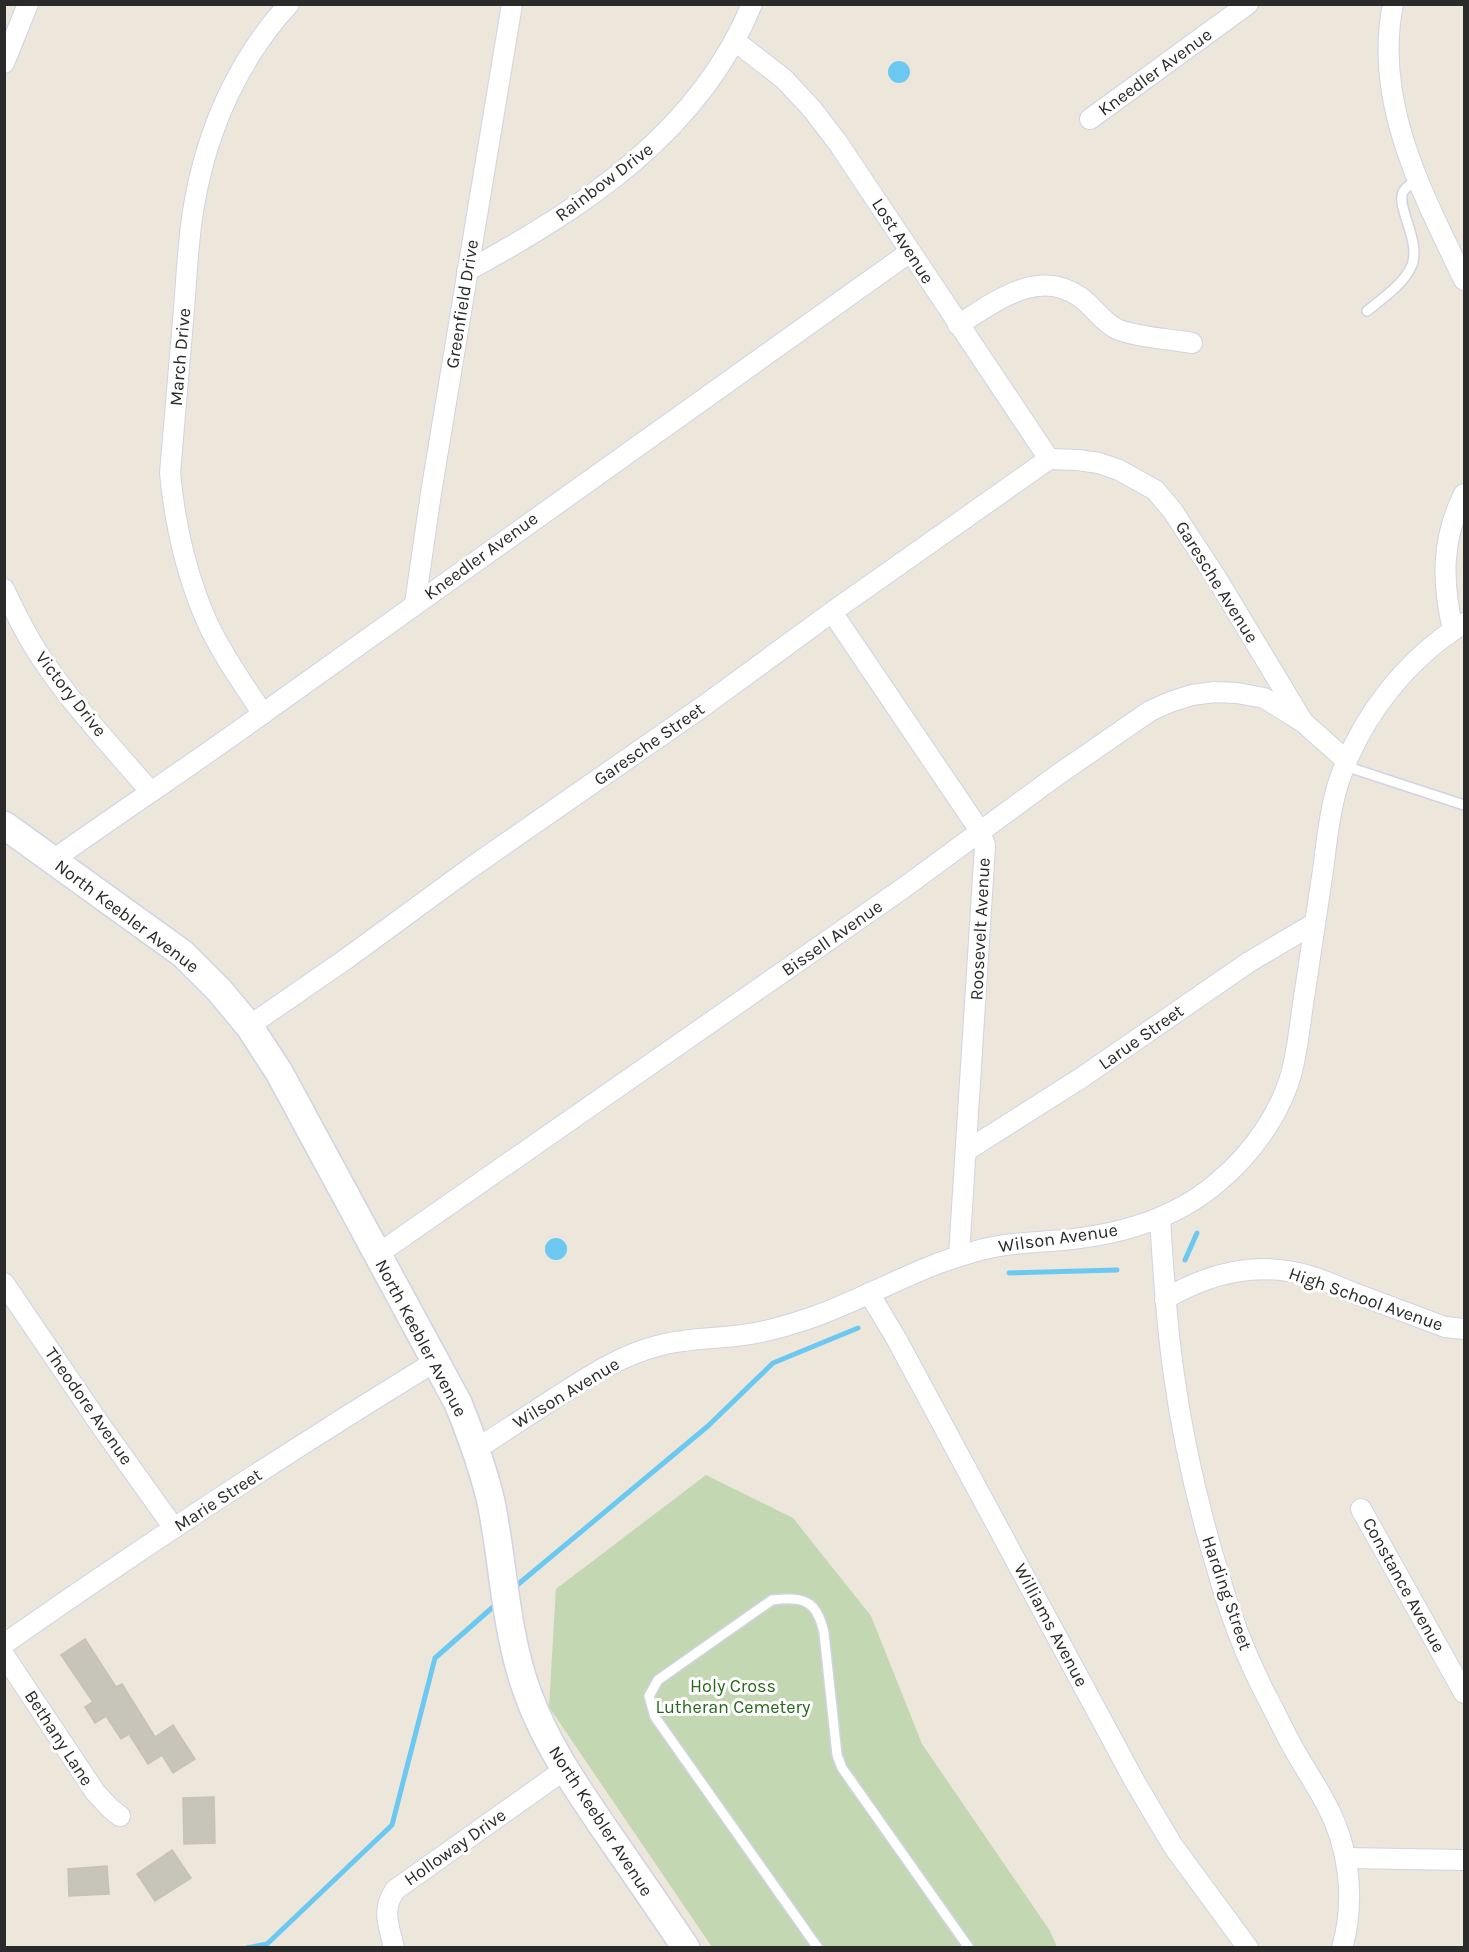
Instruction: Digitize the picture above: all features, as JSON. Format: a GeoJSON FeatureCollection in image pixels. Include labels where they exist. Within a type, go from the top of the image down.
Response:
{"type":"FeatureCollection","features":[{"type":"Feature","properties":{"kind":"street"},"geometry":{"type":"LineString","coordinates":[[4,63],[28,4]]}},
{"type":"Feature","properties":{"kind":"street","name":"March Drive"},"geometry":{"type":"LineString","coordinates":[[263,714],[230,664],[209,625],[195,591],[179,535],[170,473],[192,219],[202,165],[216,122],[235,81],[258,43],[289,4]]}},
{"type":"Feature","properties":{"kind":"street","name":"Greenfield Drive"},"geometry":{"type":"LineString","coordinates":[[415,604],[467,271],[512,4]]}},
{"type":"Feature","properties":{"kind":"street","name":"Rainbow Drive"},"geometry":{"type":"LineString","coordinates":[[467,271],[568,211],[641,156],[687,110],[715,74],[735,41],[752,4]]}},
{"type":"Feature","properties":{"kind":"street","name":"Kneedler Avenue"},"geometry":{"type":"LineString","coordinates":[[1090,119],[1248,4]]}},
{"type":"Feature","properties":{"kind":"street"},"geometry":{"type":"LineString","coordinates":[[1393,4],[1388,30],[1390,70],[1401,132],[1416,180],[1464,280]]}},
{"type":"Feature","properties":{"kind":"street","name":"Lost Avenue"},"geometry":{"type":"LineString","coordinates":[[735,41],[784,79],[838,143],[1049,459]]}},
{"type":"Feature","properties":{"kind":"street","name":"Kneedler Avenue"},"geometry":{"type":"LineString","coordinates":[[53,860],[263,714],[910,252]]}},
{"type":"Feature","properties":{"kind":"street"},"geometry":{"type":"LineString","coordinates":[[958,325],[1015,290],[1047,285],[1062,288],[1079,296],[1104,321],[1117,329],[1192,343]]}},
{"type":"Feature","properties":{"kind":"street","name":"Garesche Street"},"geometry":{"type":"LineString","coordinates":[[249,1026],[1049,459]]}},
{"type":"Feature","properties":{"kind":"street","name":"Garesche Avenue"},"geometry":{"type":"LineString","coordinates":[[1049,459],[1078,460],[1099,464],[1119,470],[1155,490],[1172,510],[1210,569],[1303,722],[1346,763]]}},
{"type":"Feature","properties":{"kind":"street"},"geometry":{"type":"LineString","coordinates":[[1459,627],[1447,603],[1444,576],[1446,549],[1454,515],[1464,494]]}},
{"type":"Feature","properties":{"kind":"street","name":"Victory Drive"},"geometry":{"type":"LineString","coordinates":[[4,589],[21,624],[48,668],[150,791]]}},
{"type":"Feature","properties":{"kind":"street","name":"Roosevelt Avenue"},"geometry":{"type":"LineString","coordinates":[[832,612],[980,831],[985,846],[959,1255]]}},
{"type":"Feature","properties":{"kind":"street","name":"Wilson Avenue"},"geometry":{"type":"LineString","coordinates":[[476,1449],[602,1368],[629,1355],[691,1339],[743,1335],[814,1317],[959,1255],[1011,1242],[1053,1241],[1095,1235],[1160,1218],[1196,1199],[1218,1183],[1242,1159],[1262,1132],[1276,1109],[1294,1065],[1331,810],[1346,763],[1363,728],[1402,675],[1423,654],[1459,627]]}},
{"type":"Feature","properties":{"kind":"street","name":"Bissell Avenue"},"geometry":{"type":"LineString","coordinates":[[378,1254],[902,889],[1150,711],[1192,695],[1214,692],[1237,693],[1264,698],[1303,722]]}},
{"type":"Feature","properties":{"kind":"street","name":"North Keebler Avenue"},"geometry":{"type":"LineString","coordinates":[[4,825],[183,954],[219,990],[249,1026],[279,1072],[458,1403],[476,1449],[490,1502],[515,1654],[539,1722],[564,1770],[686,1947]]}},
{"type":"Feature","properties":{"kind":"street","name":"Larue Street"},"geometry":{"type":"LineString","coordinates":[[966,1151],[1081,1078],[1249,962],[1315,923]]}},
{"type":"Feature","properties":{"kind":"street","name":"Harding Street"},"geometry":{"type":"LineString","coordinates":[[1160,1218],[1165,1299],[1173,1370],[1186,1446],[1203,1520],[1219,1577],[1242,1640],[1266,1695],[1338,1829],[1346,1858],[1349,1905],[1342,1947]]}},
{"type":"Feature","properties":{"kind":"street","name":"High School Avenue"},"geometry":{"type":"LineString","coordinates":[[1165,1299],[1186,1286],[1233,1271],[1282,1270],[1307,1275],[1462,1333]]}},
{"type":"Feature","properties":{"kind":"street","name":"Theodore Avenue"},"geometry":{"type":"LineString","coordinates":[[4,1283],[101,1426],[174,1528]]}},
{"type":"Feature","properties":{"kind":"street","name":"Williams Avenue"},"geometry":{"type":"LineString","coordinates":[[869,1293],[897,1340],[1136,1782],[1173,1846],[1248,1947]]}},
{"type":"Feature","properties":{"kind":"street","name":"Marie Street"},"geometry":{"type":"LineString","coordinates":[[4,1644],[174,1528],[341,1419],[436,1361]]}},
{"type":"Feature","properties":{"kind":"street","name":"Constance Avenue"},"geometry":{"type":"LineString","coordinates":[[1361,1509],[1464,1693]]}},
{"type":"Feature","properties":{"kind":"street","name":"Bethany Lane"},"geometry":{"type":"LineString","coordinates":[[4,1655],[95,1792],[120,1816]]}},
{"type":"Feature","properties":{"kind":"street","name":"Holloway Drive"},"geometry":{"type":"LineString","coordinates":[[394,1947],[386,1914],[389,1899],[395,1890],[564,1770]]}},
{"type":"Feature","properties":{"kind":"street"},"geometry":{"type":"LineString","coordinates":[[1346,1858],[1464,1860]]}},
{"type":"Feature","properties":{"kind":"lane"},"geometry":{"type":"LineString","coordinates":[[1367,311],[1402,280],[1413,262],[1412,238],[1402,200],[1403,193],[1416,180]]}},
{"type":"Feature","properties":{"kind":"lane"},"geometry":{"type":"LineString","coordinates":[[1346,763],[1464,805]]}},
{"type":"Feature","properties":{"kind":"lane"},"geometry":{"type":"LineString","coordinates":[[818,1947],[655,1717],[650,1696],[658,1680],[771,1600],[792,1597],[808,1602],[821,1618],[837,1755],[842,1768],[969,1947]]}},
{"type":"Feature","properties":{"kind":"green space","name":"Holy Cross Lutheran Cemetery"},"geometry":{"type":"Polygon","coordinates":[[[706,1475],[793,1518],[871,1616],[922,1744],[1050,1931],[1057,1947],[712,1947],[549,1707],[556,1589],[706,1475]]]}},
{"type":"Feature","properties":{"kind":"water"},"geometry":{"type":"Polygon","coordinates":[[[899,61],[907,64],[910,72],[907,80],[899,83],[891,80],[888,72],[891,64],[899,61]]]}},
{"type":"Feature","properties":{"kind":"water"},"geometry":{"type":"Polygon","coordinates":[[[556,1238],[564,1241],[567,1249],[564,1257],[556,1260],[548,1257],[545,1249],[548,1241],[556,1238]]]}},
{"type":"Feature","properties":{"kind":"building"},"geometry":{"type":"Polygon","coordinates":[[[85,1639],[116,1687],[122,1684],[155,1737],[173,1725],[195,1759],[173,1773],[162,1755],[148,1764],[129,1734],[121,1739],[106,1716],[95,1723],[85,1707],[93,1702],[61,1655],[85,1639]]]}},
{"type":"Feature","properties":{"kind":"building"},"geometry":{"type":"Polygon","coordinates":[[[214,1797],[215,1843],[184,1844],[183,1798],[214,1797]]]}},
{"type":"Feature","properties":{"kind":"building"},"geometry":{"type":"Polygon","coordinates":[[[172,1850],[191,1878],[155,1901],[137,1874],[172,1850]]]}},
{"type":"Feature","properties":{"kind":"building"},"geometry":{"type":"Polygon","coordinates":[[[107,1866],[109,1894],[69,1896],[68,1869],[107,1866]]]}},
{"type":"Feature","properties":{"kind":"waterway"},"geometry":{"type":"LineString","coordinates":[[1185,1260],[1197,1233]]}},
{"type":"Feature","properties":{"kind":"waterway"},"geometry":{"type":"LineString","coordinates":[[1009,1273],[1117,1270]]}},
{"type":"Feature","properties":{"kind":"waterway"},"geometry":{"type":"LineString","coordinates":[[516,1586],[708,1426],[773,1363],[858,1328]]}},
{"type":"Feature","properties":{"kind":"waterway"},"geometry":{"type":"LineString","coordinates":[[247,1948],[267,1944],[392,1825],[435,1658],[493,1607]]}}]}
